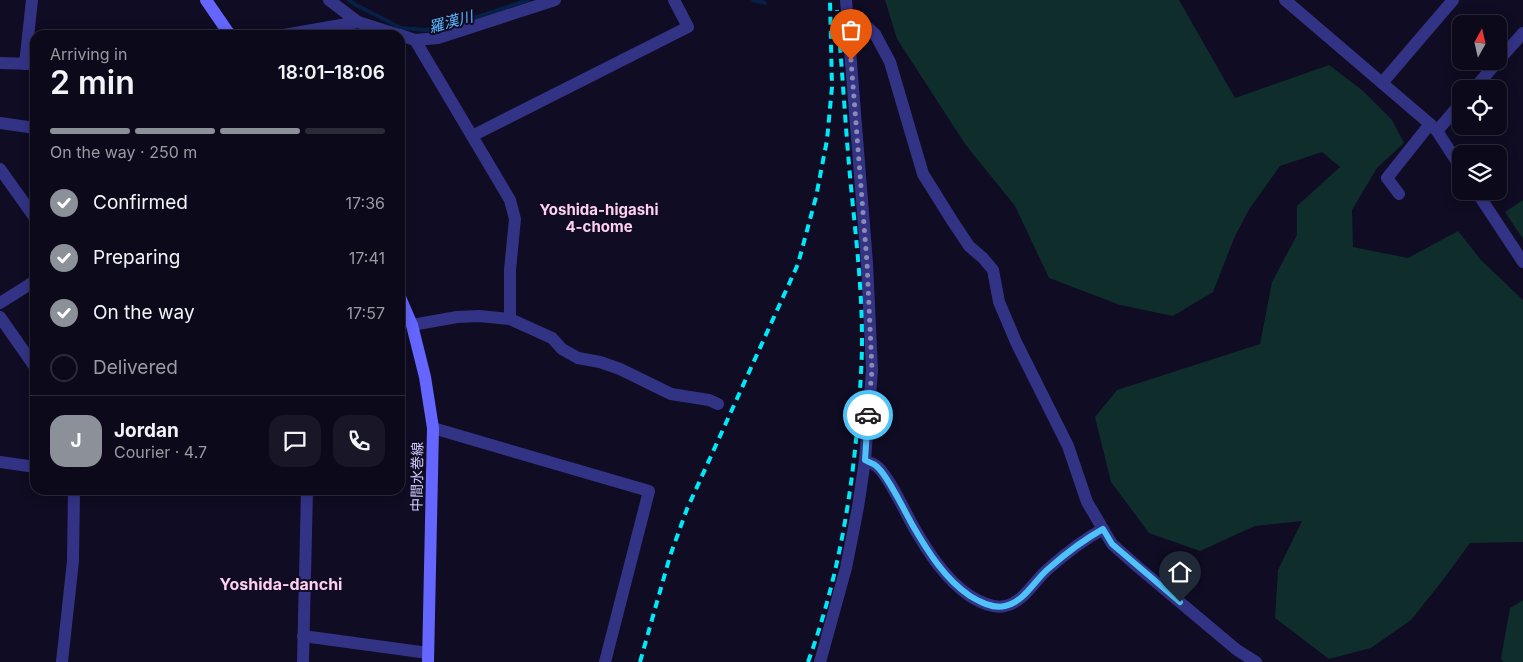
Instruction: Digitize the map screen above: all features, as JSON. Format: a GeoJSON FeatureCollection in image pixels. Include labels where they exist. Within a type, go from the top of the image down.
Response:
{"type":"FeatureCollection","features":[{"type":"Feature","properties":{"kind":"main road"},"geometry":{"type":"LineString","coordinates":[[206,0],[227,30]]}},
{"type":"Feature","properties":{"kind":"main road","name":"中間水巻線"},"geometry":{"type":"LineString","coordinates":[[405,309],[412,325],[426,377],[433,428],[428,657]]}},
{"type":"Feature","properties":{"kind":"street"},"geometry":{"type":"LineString","coordinates":[[31,30],[32,0]]}},
{"type":"Feature","properties":{"kind":"street"},"geometry":{"type":"LineString","coordinates":[[329,0],[358,22],[384,30]]}},
{"type":"Feature","properties":{"kind":"street"},"geometry":{"type":"LineString","coordinates":[[405,37],[415,40],[438,38],[555,0]]}},
{"type":"Feature","properties":{"kind":"street"},"geometry":{"type":"LineString","coordinates":[[472,136],[688,28],[674,0]]}},
{"type":"Feature","properties":{"kind":"street"},"geometry":{"type":"LineString","coordinates":[[820,662],[846,568],[858,507],[865,460],[872,370],[867,263],[846,0]]}},
{"type":"Feature","properties":{"kind":"street"},"geometry":{"type":"LineString","coordinates":[[1285,0],[1433,128],[1452,155]]}},
{"type":"Feature","properties":{"kind":"street"},"geometry":{"type":"LineString","coordinates":[[1382,83],[1453,0]]}},
{"type":"Feature","properties":{"kind":"street"},"geometry":{"type":"LineString","coordinates":[[312,30],[358,22]]}},
{"type":"Feature","properties":{"kind":"street"},"geometry":{"type":"LineString","coordinates":[[848,24],[865,25],[875,34],[890,62],[923,174],[970,246],[993,270],[998,302],[1068,446],[1087,502],[1112,544],[1237,650],[1256,662]]}},
{"type":"Feature","properties":{"kind":"street"},"geometry":{"type":"LineString","coordinates":[[1508,49],[1523,32]]}},
{"type":"Feature","properties":{"kind":"street"},"geometry":{"type":"LineString","coordinates":[[415,40],[510,200],[515,219],[510,270],[510,319]]}},
{"type":"Feature","properties":{"kind":"street"},"geometry":{"type":"LineString","coordinates":[[0,63],[30,64]]}},
{"type":"Feature","properties":{"kind":"street"},"geometry":{"type":"LineString","coordinates":[[1482,80],[1490,70]]}},
{"type":"Feature","properties":{"kind":"street"},"geometry":{"type":"LineString","coordinates":[[1399,194],[1387,178],[1433,128],[1452,111]]}},
{"type":"Feature","properties":{"kind":"street"},"geometry":{"type":"LineString","coordinates":[[0,123],[30,127]]}},
{"type":"Feature","properties":{"kind":"street"},"geometry":{"type":"LineString","coordinates":[[0,169],[30,211]]}},
{"type":"Feature","properties":{"kind":"street"},"geometry":{"type":"LineString","coordinates":[[1482,200],[1523,262]]}},
{"type":"Feature","properties":{"kind":"street"},"geometry":{"type":"LineString","coordinates":[[0,303],[30,283]]}},
{"type":"Feature","properties":{"kind":"street"},"geometry":{"type":"LineString","coordinates":[[412,325],[479,316],[510,319],[552,338],[562,349],[578,358],[600,362],[620,369],[671,394],[710,400],[718,404]]}},
{"type":"Feature","properties":{"kind":"street"},"geometry":{"type":"LineString","coordinates":[[0,317],[30,360]]}},
{"type":"Feature","properties":{"kind":"street"},"geometry":{"type":"LineString","coordinates":[[433,428],[649,490],[605,662]]}},
{"type":"Feature","properties":{"kind":"street"},"geometry":{"type":"LineString","coordinates":[[865,460],[876,465],[891,486],[914,527],[940,567],[955,586],[978,602],[992,606],[1005,606],[1018,600],[1046,570],[1085,539],[1103,529]]}},
{"type":"Feature","properties":{"kind":"street"},"geometry":{"type":"LineString","coordinates":[[1,461],[30,466]]}},
{"type":"Feature","properties":{"kind":"street"},"geometry":{"type":"LineString","coordinates":[[62,662],[73,561],[74,495]]}},
{"type":"Feature","properties":{"kind":"street"},"geometry":{"type":"LineString","coordinates":[[303,662],[307,495]]}},
{"type":"Feature","properties":{"kind":"street"},"geometry":{"type":"LineString","coordinates":[[303,636],[428,657]]}},
{"type":"Feature","properties":{"kind":"green space"},"geometry":{"type":"Polygon","coordinates":[[[885,0],[1179,0],[1235,98],[1329,65],[1362,90],[1392,120],[1404,143],[1377,168],[1352,210],[1353,247],[1408,258],[1458,231],[1481,260],[1523,300],[1523,542],[1470,543],[1411,620],[1371,648],[1329,659],[1275,618],[1278,570],[1302,521],[1255,526],[1200,551],[1149,533],[1111,482],[1095,417],[1117,390],[1260,344],[1272,282],[1297,235],[1297,206],[1340,167],[1322,152],[1280,166],[1250,208],[1235,236],[1213,292],[1173,316],[1120,305],[1049,278],[1015,206],[965,144],[897,39],[885,0]]]}},
{"type":"Feature","properties":{"kind":"green space"},"geometry":{"type":"Polygon","coordinates":[[[1523,200],[1523,239],[1505,212],[1523,200]]]}},
{"type":"Feature","properties":{"kind":"green space"},"geometry":{"type":"Polygon","coordinates":[[[1523,600],[1523,662],[1503,662],[1501,658],[1510,608],[1523,600]]]}},
{"type":"Feature","properties":{"kind":"waterway","name":"羅漢川"},"geometry":{"type":"LineString","coordinates":[[349,0],[401,28],[426,30],[465,21],[528,0]]}},
{"type":"Feature","properties":{"kind":"waterway","name":"羅漢川"},"geometry":{"type":"LineString","coordinates":[[753,0],[765,3]]}},
{"type":"Feature","properties":{"kind":"railway"},"geometry":{"type":"LineString","coordinates":[[640,662],[670,556],[687,509],[798,264],[816,197],[827,140],[832,87],[830,0]]}},
{"type":"Feature","properties":{"kind":"railway"},"geometry":{"type":"LineString","coordinates":[[808,662],[830,591],[845,519],[851,483],[861,373],[862,324],[859,274],[837,10]]}},
{"type":"Feature","properties":{"kind":"way so far"},"geometry":{"type":"LineString","coordinates":[[851,60],[867,263],[872,370],[868,415]]}},
{"type":"Feature","properties":{"kind":"district","name":"Yoshida-higashi 4-chome"},"geometry":{"type":"Point","coordinates":[599,218]}},
{"type":"Feature","properties":{"kind":"district","name":"Yoshida-danchi"},"geometry":{"type":"Point","coordinates":[281,584]}},
{"type":"Feature","properties":{"kind":"route"},"geometry":{"type":"LineString","coordinates":[[868,415],[865,460],[876,465],[891,486],[914,527],[940,567],[955,586],[978,602],[992,606],[1005,606],[1018,600],[1046,570],[1085,539],[1103,529],[1112,544],[1180,602]]}}]}
